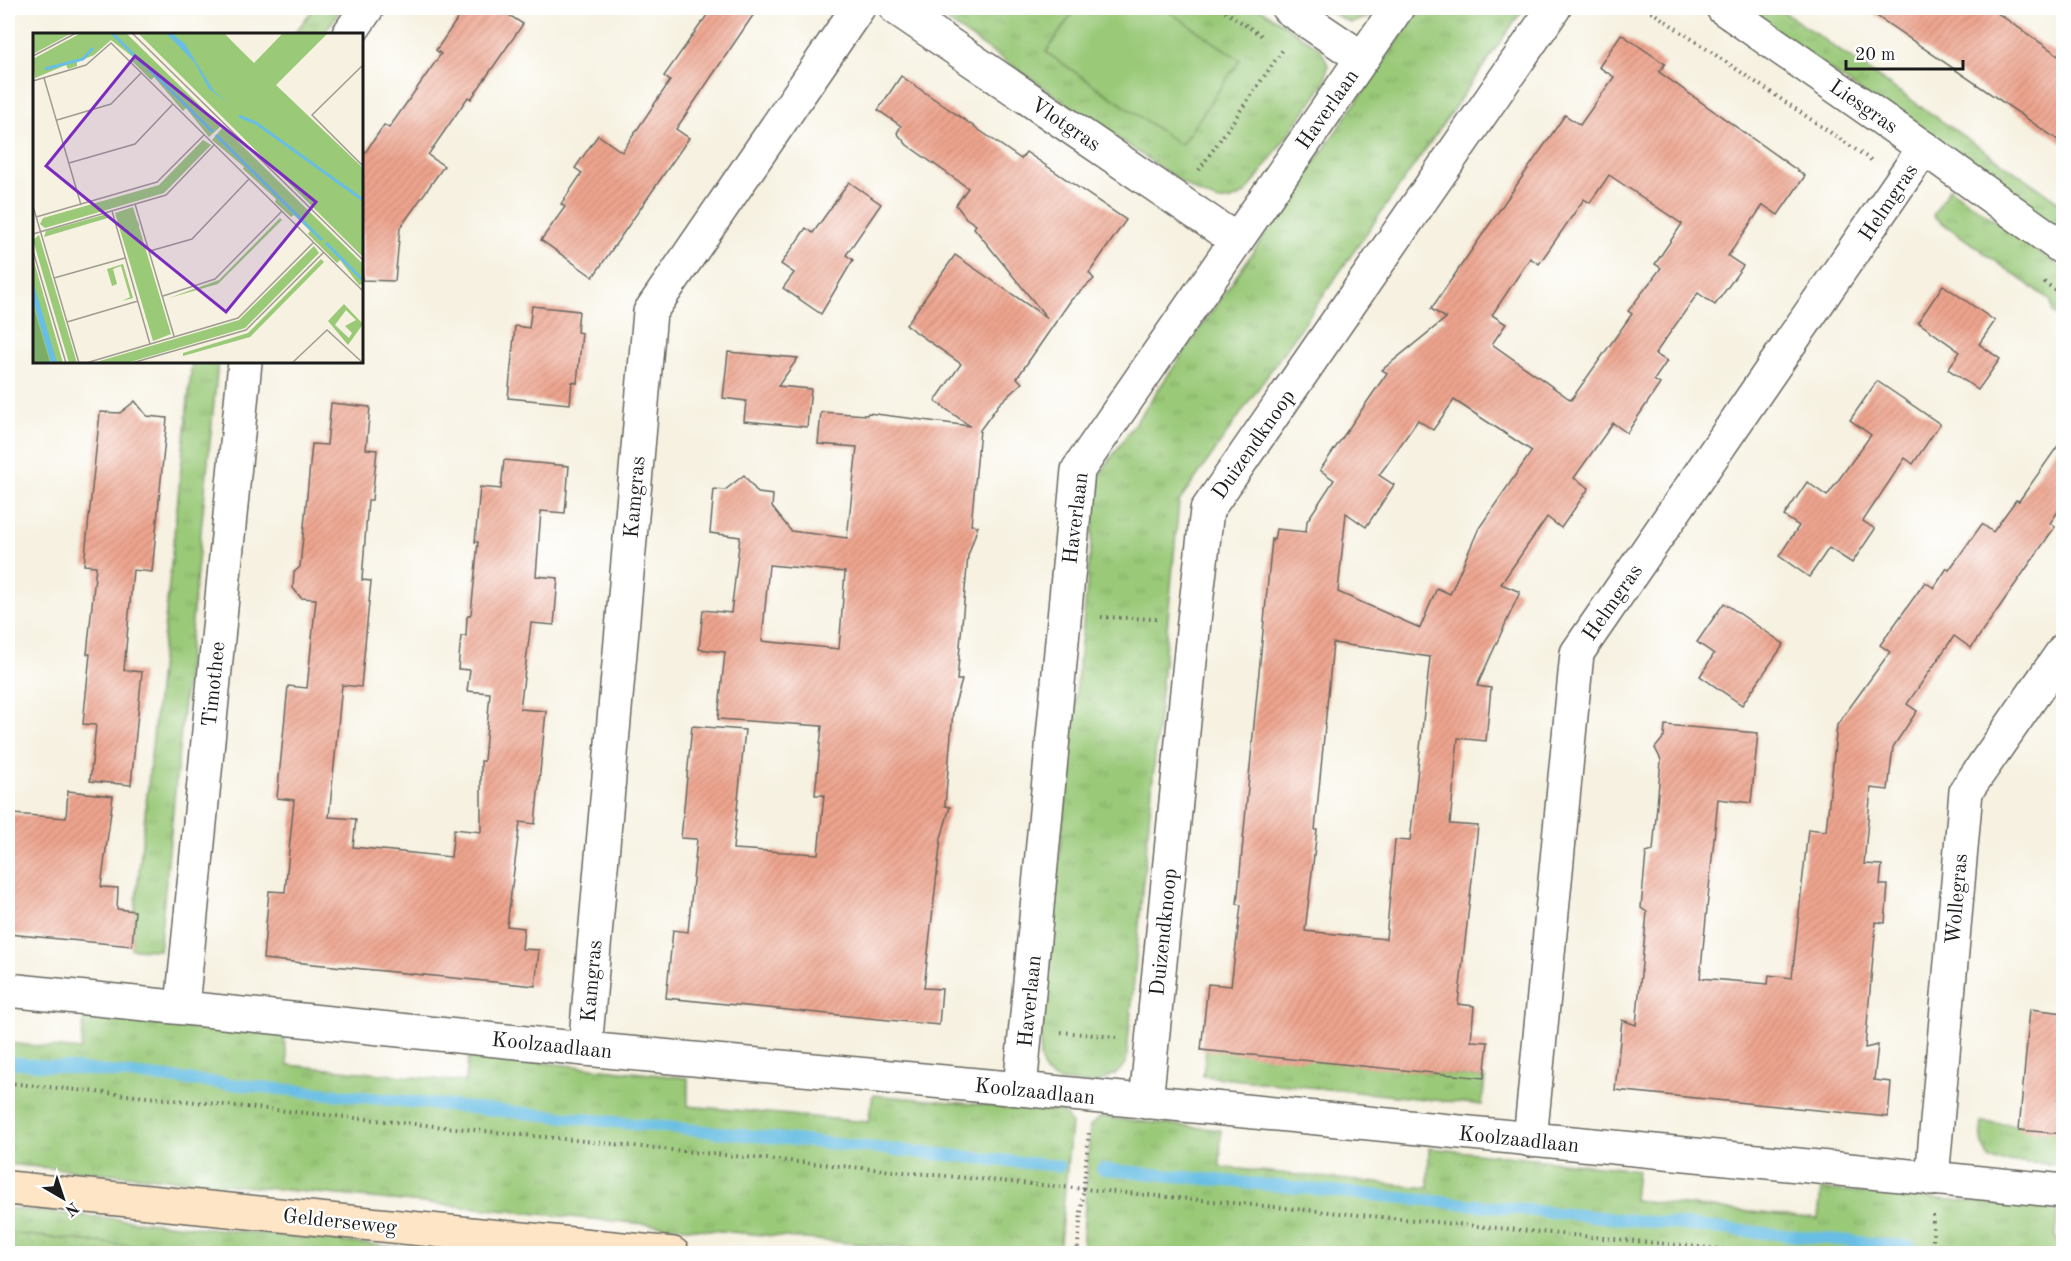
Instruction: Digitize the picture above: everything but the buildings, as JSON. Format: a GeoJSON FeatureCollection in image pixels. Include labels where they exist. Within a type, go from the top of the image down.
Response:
{"type":"FeatureCollection","features":[{"type":"Feature","properties":{"kind":"street"},"geometry":{"type":"LineString","coordinates":[[350,33],[367,8]]}},
{"type":"Feature","properties":{"kind":"street","name":"Kamgras"},"geometry":{"type":"LineString","coordinates":[[585,1049],[650,312],[858,8]]}},
{"type":"Feature","properties":{"kind":"street","name":"Vlotgras"},"geometry":{"type":"LineString","coordinates":[[896,8],[1236,240]]}},
{"type":"Feature","properties":{"kind":"street","name":"Haverlaan"},"geometry":{"type":"LineString","coordinates":[[1020,1089],[1078,470],[1397,8]]}},
{"type":"Feature","properties":{"kind":"street","name":"Duizendknoop"},"geometry":{"type":"LineString","coordinates":[[1146,1102],[1207,510],[1554,8]]}},
{"type":"Feature","properties":{"kind":"street","name":"Liesgras"},"geometry":{"type":"LineString","coordinates":[[1723,8],[2064,249]]}},
{"type":"Feature","properties":{"kind":"street"},"geometry":{"type":"LineString","coordinates":[[1296,13],[1362,58]]}},
{"type":"Feature","properties":{"kind":"street","name":"Helmgras"},"geometry":{"type":"LineString","coordinates":[[1530,1140],[1577,653],[1924,148]]}},
{"type":"Feature","properties":{"kind":"street","name":"Timothee"},"geometry":{"type":"LineString","coordinates":[[182,1007],[245,363]]}},
{"type":"Feature","properties":{"kind":"street","name":"Wollegras"},"geometry":{"type":"LineString","coordinates":[[1932,1179],[1966,791],[2064,650]]}},
{"type":"Feature","properties":{"kind":"street","name":"Koolzaadlaan"},"geometry":{"type":"LineString","coordinates":[[8,990],[585,1049],[2064,1191]]}},
{"type":"Feature","properties":{"kind":"street","name":"Gelderseweg"},"geometry":{"type":"LineString","coordinates":[[8,1188],[673,1254]]}},
{"type":"Feature","properties":{"kind":"path"},"geometry":{"type":"LineString","coordinates":[[1220,8],[1264,38]]}},
{"type":"Feature","properties":{"kind":"path"},"geometry":{"type":"LineString","coordinates":[[1646,8],[1903,181]]}},
{"type":"Feature","properties":{"kind":"path"},"geometry":{"type":"LineString","coordinates":[[1179,201],[1282,50],[1296,13]]}},
{"type":"Feature","properties":{"kind":"path"},"geometry":{"type":"LineString","coordinates":[[1274,44],[1282,50]]}},
{"type":"Feature","properties":{"kind":"path"},"geometry":{"type":"LineString","coordinates":[[2035,276],[2064,296]]}},
{"type":"Feature","properties":{"kind":"path"},"geometry":{"type":"LineString","coordinates":[[1064,615],[1194,621]]}},
{"type":"Feature","properties":{"kind":"path"},"geometry":{"type":"LineString","coordinates":[[1027,1029],[1152,1041]]}},
{"type":"Feature","properties":{"kind":"path"},"geometry":{"type":"LineString","coordinates":[[8,1083],[703,1153],[1773,1254]]}},
{"type":"Feature","properties":{"kind":"path"},"geometry":{"type":"LineString","coordinates":[[1077,1254],[1092,1097]]}},
{"type":"Feature","properties":{"kind":"green space"},"geometry":{"type":"Polygon","coordinates":[[[314,8],[342,8],[325,33],[295,33],[314,8]]]}},
{"type":"Feature","properties":{"kind":"green space"},"geometry":{"type":"Polygon","coordinates":[[[928,8],[1259,8],[1321,49],[1328,65],[1325,83],[1246,193],[1232,200],[1220,201],[1195,191],[928,8]]]}},
{"type":"Feature","properties":{"kind":"green space"},"geometry":{"type":"Polygon","coordinates":[[[1076,8],[1164,8],[1240,60],[1181,145],[1046,52],[1076,8]]]}},
{"type":"Feature","properties":{"kind":"green space"},"geometry":{"type":"Polygon","coordinates":[[[1330,8],[1380,8],[1375,15],[1351,23],[1328,11],[1330,8]]]}},
{"type":"Feature","properties":{"kind":"green space"},"geometry":{"type":"Polygon","coordinates":[[[1421,8],[1524,8],[1179,502],[1126,1064],[1117,1073],[1095,1084],[1058,1081],[1045,1073],[1040,1057],[1041,1037],[1098,477],[1421,8]]]}},
{"type":"Feature","properties":{"kind":"green space"},"geometry":{"type":"Polygon","coordinates":[[[1741,8],[1778,8],[2063,205],[2063,232],[1741,8]]]}},
{"type":"Feature","properties":{"kind":"green space"},"geometry":{"type":"Polygon","coordinates":[[[1949,188],[2063,269],[2063,320],[2053,313],[2051,301],[1933,216],[1949,188]]]}},
{"type":"Feature","properties":{"kind":"green space"},"geometry":{"type":"Polygon","coordinates":[[[192,363],[218,363],[159,950],[131,949],[192,363]]]}},
{"type":"Feature","properties":{"kind":"green space"},"geometry":{"type":"Polygon","coordinates":[[[84,1017],[284,1035],[288,1065],[465,1082],[469,1055],[688,1078],[688,1106],[868,1122],[873,1095],[1064,1112],[1071,1124],[1059,1253],[1005,1253],[869,1245],[8,1164],[8,1043],[81,1050],[84,1017]]]}},
{"type":"Feature","properties":{"kind":"green space"},"geometry":{"type":"Polygon","coordinates":[[[1206,1049],[1485,1078],[1482,1105],[1203,1076],[1206,1049]]]}},
{"type":"Feature","properties":{"kind":"green space"},"geometry":{"type":"Polygon","coordinates":[[[1100,1117],[1221,1130],[1220,1167],[1428,1188],[1429,1148],[1637,1170],[1634,1200],[1818,1219],[1821,1189],[2057,1209],[2056,1241],[2063,1242],[2063,1253],[1082,1253],[1090,1126],[1100,1117]]]}},
{"type":"Feature","properties":{"kind":"green space"},"geometry":{"type":"Polygon","coordinates":[[[1982,1122],[2063,1130],[2063,1165],[1990,1160],[1982,1142],[1982,1122]]]}},
{"type":"Feature","properties":{"kind":"green space"},"geometry":{"type":"Polygon","coordinates":[[[8,1208],[46,1212],[455,1253],[8,1253],[8,1208]]]}},
{"type":"Feature","properties":{"kind":"green space"},"geometry":{"type":"Polygon","coordinates":[[[8,1233],[201,1253],[8,1253],[8,1233]]]}},
{"type":"Feature","properties":{"kind":"waterway"},"geometry":{"type":"LineString","coordinates":[[8,1062],[1059,1166]]}},
{"type":"Feature","properties":{"kind":"waterway"},"geometry":{"type":"LineString","coordinates":[[1102,1169],[1911,1247]]}},
{"type":"Feature","properties":{"kind":"waterway"},"geometry":{"type":"LineString","coordinates":[[1952,1251],[1978,1254]]}}]}
